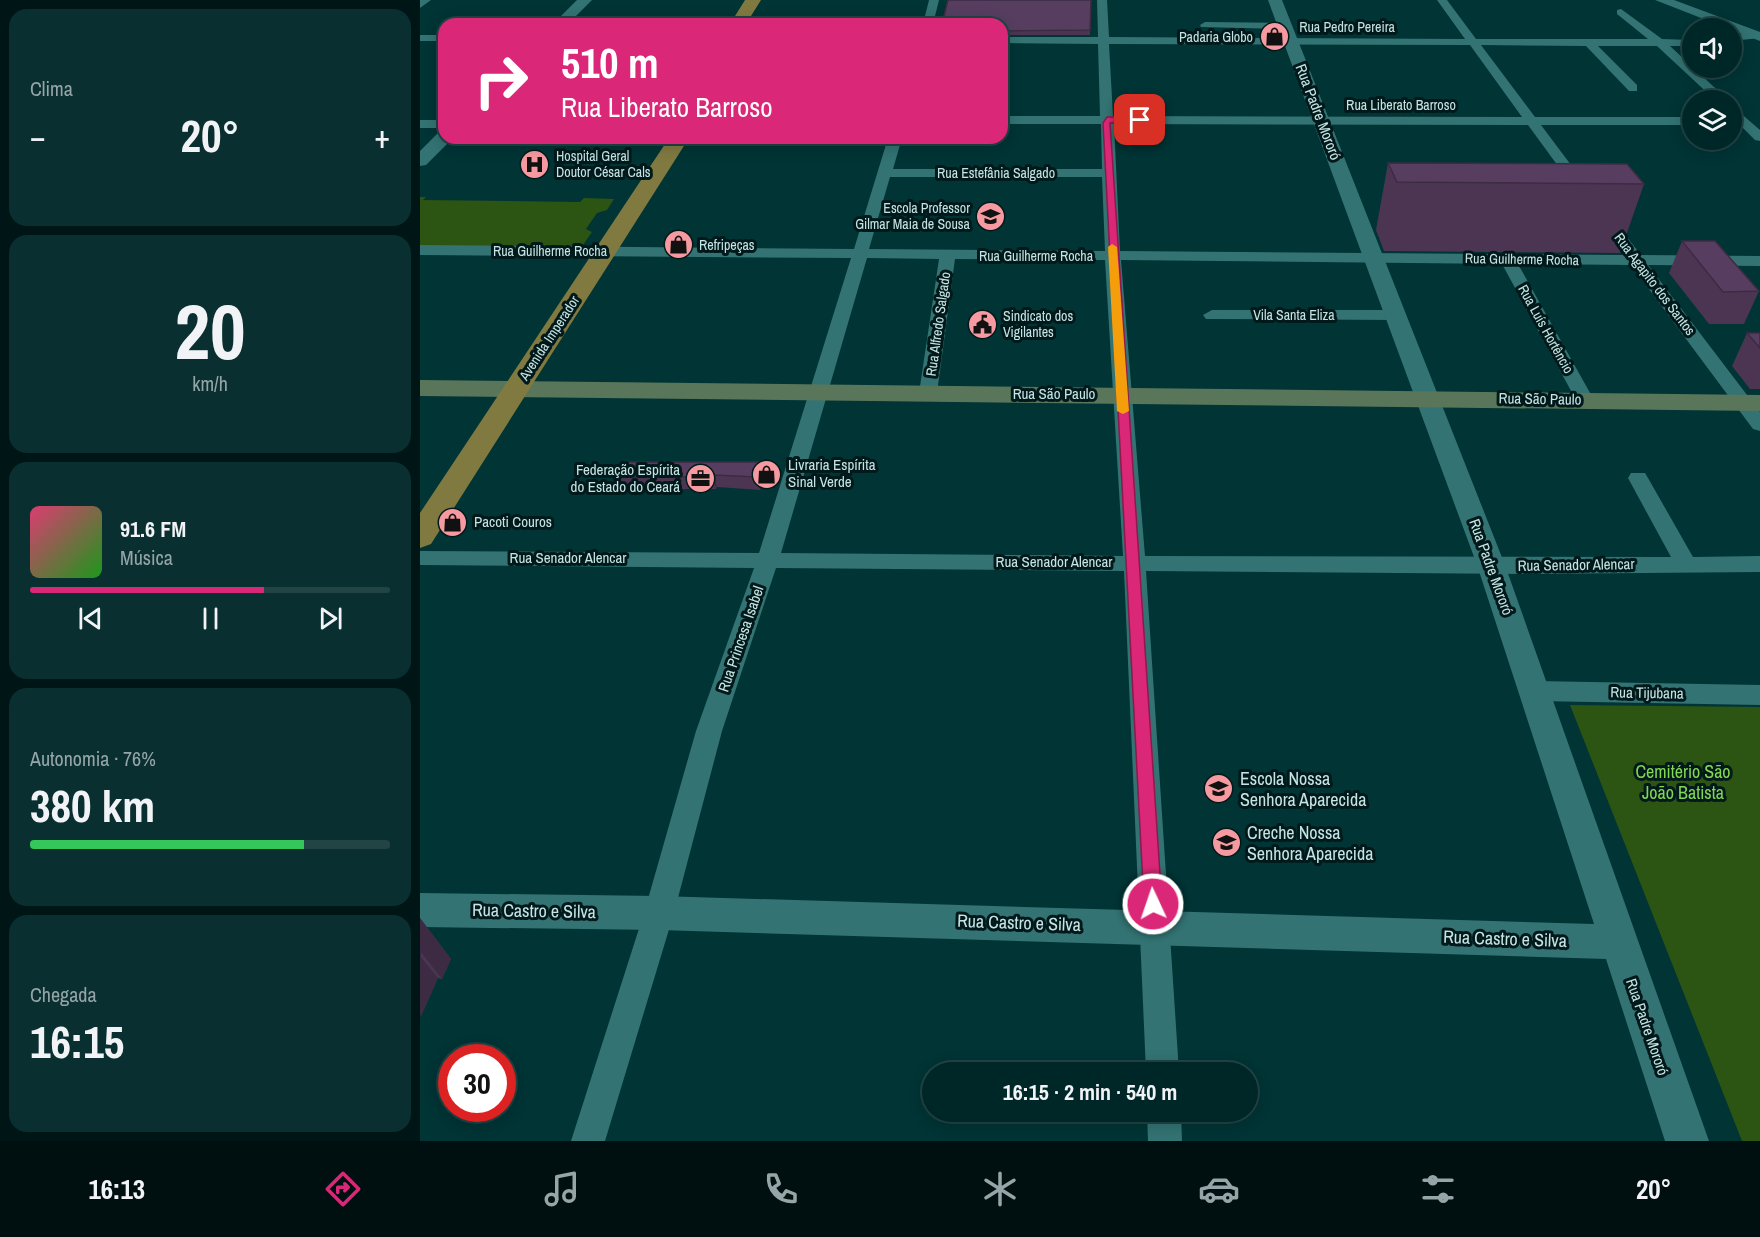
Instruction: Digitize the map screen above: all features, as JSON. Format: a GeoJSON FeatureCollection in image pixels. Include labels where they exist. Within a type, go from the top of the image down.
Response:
{"type":"FeatureCollection","features":[{"type":"Feature","properties":{"kind":"main road"},"geometry":{"type":"LineString","coordinates":[[742,18],[753,0]]}},
{"type":"Feature","properties":{"kind":"main road"},"geometry":{"type":"LineString","coordinates":[[755,18],[767,0]]}},
{"type":"Feature","properties":{"kind":"main road","name":"Avenida Imperador"},"geometry":{"type":"LineString","coordinates":[[596,251],[658,144]]}},
{"type":"Feature","properties":{"kind":"main road","name":"Avenida Imperador"},"geometry":{"type":"LineString","coordinates":[[420,537],[505,389],[596,251],[675,144]]}},
{"type":"Feature","properties":{"kind":"main road","name":"Rua São Paulo"},"geometry":{"type":"LineString","coordinates":[[420,388],[1122,394],[1752,403]]}},
{"type":"Feature","properties":{"kind":"main road","name":"Avenida Imperador"},"geometry":{"type":"LineString","coordinates":[[420,501],[505,389]]}},
{"type":"Feature","properties":{"kind":"street"},"geometry":{"type":"LineString","coordinates":[[420,4],[426,0]]}},
{"type":"Feature","properties":{"kind":"street"},"geometry":{"type":"LineString","coordinates":[[566,18],[585,0]]}},
{"type":"Feature","properties":{"kind":"street"},"geometry":{"type":"LineString","coordinates":[[930,18],[934,0]]}},
{"type":"Feature","properties":{"kind":"street"},"geometry":{"type":"LineString","coordinates":[[1102,0],[1113,256],[1134,562],[1161,1062]]}},
{"type":"Feature","properties":{"kind":"street","name":"Rua Padre Mororó"},"geometry":{"type":"LineString","coordinates":[[1275,0],[1491,565],[1687,1141]]}},
{"type":"Feature","properties":{"kind":"street","name":"Rua Agapito dos Santos"},"geometry":{"type":"LineString","coordinates":[[1442,0],[1637,261],[1752,403],[1760,425]]}},
{"type":"Feature","properties":{"kind":"street"},"geometry":{"type":"LineString","coordinates":[[1650,0],[1698,18]]}},
{"type":"Feature","properties":{"kind":"street"},"geometry":{"type":"LineString","coordinates":[[1662,0],[1752,37]]}},
{"type":"Feature","properties":{"kind":"street"},"geometry":{"type":"LineString","coordinates":[[1621,12],[1661,44],[1711,90]]}},
{"type":"Feature","properties":{"kind":"street"},"geometry":{"type":"LineString","coordinates":[[1205,25],[1288,34]]}},
{"type":"Feature","properties":{"kind":"street","name":"Rua Pedro Pereira"},"geometry":{"type":"LineString","coordinates":[[1008,40],[1104,41],[1288,34],[1474,43],[1682,43]]}},
{"type":"Feature","properties":{"kind":"street"},"geometry":{"type":"LineString","coordinates":[[420,38],[438,38]]}},
{"type":"Feature","properties":{"kind":"street"},"geometry":{"type":"LineString","coordinates":[[1590,44],[1633,88]]}},
{"type":"Feature","properties":{"kind":"street","name":"Rua Liberato Barroso"},"geometry":{"type":"LineString","coordinates":[[1008,120],[1682,121]]}},
{"type":"Feature","properties":{"kind":"street"},"geometry":{"type":"LineString","coordinates":[[1742,121],[1760,121]]}},
{"type":"Feature","properties":{"kind":"street"},"geometry":{"type":"LineString","coordinates":[[420,124],[438,124]]}},
{"type":"Feature","properties":{"kind":"street"},"geometry":{"type":"LineString","coordinates":[[1742,124],[1760,136]]}},
{"type":"Feature","properties":{"kind":"street"},"geometry":{"type":"LineString","coordinates":[[420,161],[438,143]]}},
{"type":"Feature","properties":{"kind":"street","name":"Rua Princesa Isabel"},"geometry":{"type":"LineString","coordinates":[[588,1141],[659,913],[709,731],[768,559],[893,144]]}},
{"type":"Feature","properties":{"kind":"street","name":"Rua Estefânia Salgado"},"geometry":{"type":"LineString","coordinates":[[883,173],[1109,173]]}},
{"type":"Feature","properties":{"kind":"street","name":"Rua Guilherme Rocha"},"geometry":{"type":"LineString","coordinates":[[420,250],[1760,261]]}},
{"type":"Feature","properties":{"kind":"street","name":"Rua Alfredo Salgado"},"geometry":{"type":"LineString","coordinates":[[928,393],[948,255]]}},
{"type":"Feature","properties":{"kind":"street","name":"Rua Luís Hortêncio"},"geometry":{"type":"LineString","coordinates":[[1507,259],[1585,400]]}},
{"type":"Feature","properties":{"kind":"street","name":"Vila Santa Eliza"},"geometry":{"type":"LineString","coordinates":[[1212,315],[1395,315]]}},
{"type":"Feature","properties":{"kind":"street"},"geometry":{"type":"LineString","coordinates":[[1638,478],[1686,564]]}},
{"type":"Feature","properties":{"kind":"street","name":"Rua Senador Alencar"},"geometry":{"type":"LineString","coordinates":[[420,558],[1491,565],[1760,564]]}},
{"type":"Feature","properties":{"kind":"street","name":"Rua Tijubana"},"geometry":{"type":"LineString","coordinates":[[1535,691],[1760,695]]}},
{"type":"Feature","properties":{"kind":"street","name":"Rua Castro e Silva"},"geometry":{"type":"LineString","coordinates":[[420,910],[659,913],[1619,942]]}},
{"type":"Feature","properties":{"kind":"street"},"geometry":{"type":"LineString","coordinates":[[1164,1122],[1165,1141]]}},
{"type":"Feature","properties":{"kind":"green space"},"geometry":{"type":"Polygon","coordinates":[[[420,197],[426,197],[423,200],[580,202],[584,198],[614,199],[607,210],[597,213],[586,229],[592,232],[583,245],[576,248],[420,248],[420,197]]]}},
{"type":"Feature","properties":{"kind":"green space","name":"Cemitério São João Batista"},"geometry":{"type":"Polygon","coordinates":[[[1570,705],[1760,707],[1760,1141],[1742,1141],[1570,705]]]}},
{"type":"Feature","properties":{"kind":"building"},"geometry":{"type":"Polygon","coordinates":[[[948,0],[1091,0],[1090,30],[1008,31],[1008,18],[944,18],[948,0]]]}},
{"type":"Feature","properties":{"kind":"building"},"geometry":{"type":"Polygon","coordinates":[[[1388,163],[1627,164],[1644,184],[1397,182],[1388,163]]]}},
{"type":"Feature","properties":{"kind":"building"},"geometry":{"type":"Polygon","coordinates":[[[1682,241],[1715,241],[1759,291],[1723,292],[1682,241]]]}},
{"type":"Feature","properties":{"kind":"building"},"geometry":{"type":"Polygon","coordinates":[[[1747,333],[1760,333],[1760,348],[1747,333]]]}},
{"type":"Feature","properties":{"kind":"building"},"geometry":{"type":"Polygon","coordinates":[[[625,462],[762,462],[757,477],[714,475],[713,477],[618,477],[625,462]]]}},
{"type":"Feature","properties":{"kind":"slow traffic"},"geometry":{"type":"LineString","coordinates":[[1112,247],[1123,411]]}},
{"type":"Feature","properties":{"kind":"place","name":"Padaria Globo"},"geometry":{"type":"Point","coordinates":[1274,37]}},
{"type":"Feature","properties":{"kind":"place","name":"Hospital Geral Doutor César Cals"},"geometry":{"type":"Point","coordinates":[535,164]}},
{"type":"Feature","properties":{"kind":"place","name":"Escola Professor Gilmar Maia de Sousa"},"geometry":{"type":"Point","coordinates":[991,216]}},
{"type":"Feature","properties":{"kind":"place","name":"Refripeças"},"geometry":{"type":"Point","coordinates":[678,245]}},
{"type":"Feature","properties":{"kind":"place","name":"Sindicato dos Vigilantes"},"geometry":{"type":"Point","coordinates":[982,324]}},
{"type":"Feature","properties":{"kind":"place","name":"Livraria Espírita Sinal Verde"},"geometry":{"type":"Point","coordinates":[767,474]}},
{"type":"Feature","properties":{"kind":"place","name":"Federação Espírita do Estado do Ceará"},"geometry":{"type":"Point","coordinates":[701,479]}},
{"type":"Feature","properties":{"kind":"place","name":"Pacoti Couros"},"geometry":{"type":"Point","coordinates":[453,522]}},
{"type":"Feature","properties":{"kind":"place","name":"Escola Nossa Senhora Aparecida"},"geometry":{"type":"Point","coordinates":[1219,789]}},
{"type":"Feature","properties":{"kind":"place","name":"Creche Nossa Senhora Aparecida"},"geometry":{"type":"Point","coordinates":[1226,843]}},
{"type":"Feature","properties":{"kind":"route"},"geometry":{"type":"LineString","coordinates":[[1140,120],[1107,119],[1107,123],[1113,262],[1134,562],[1153,904]]}}]}
